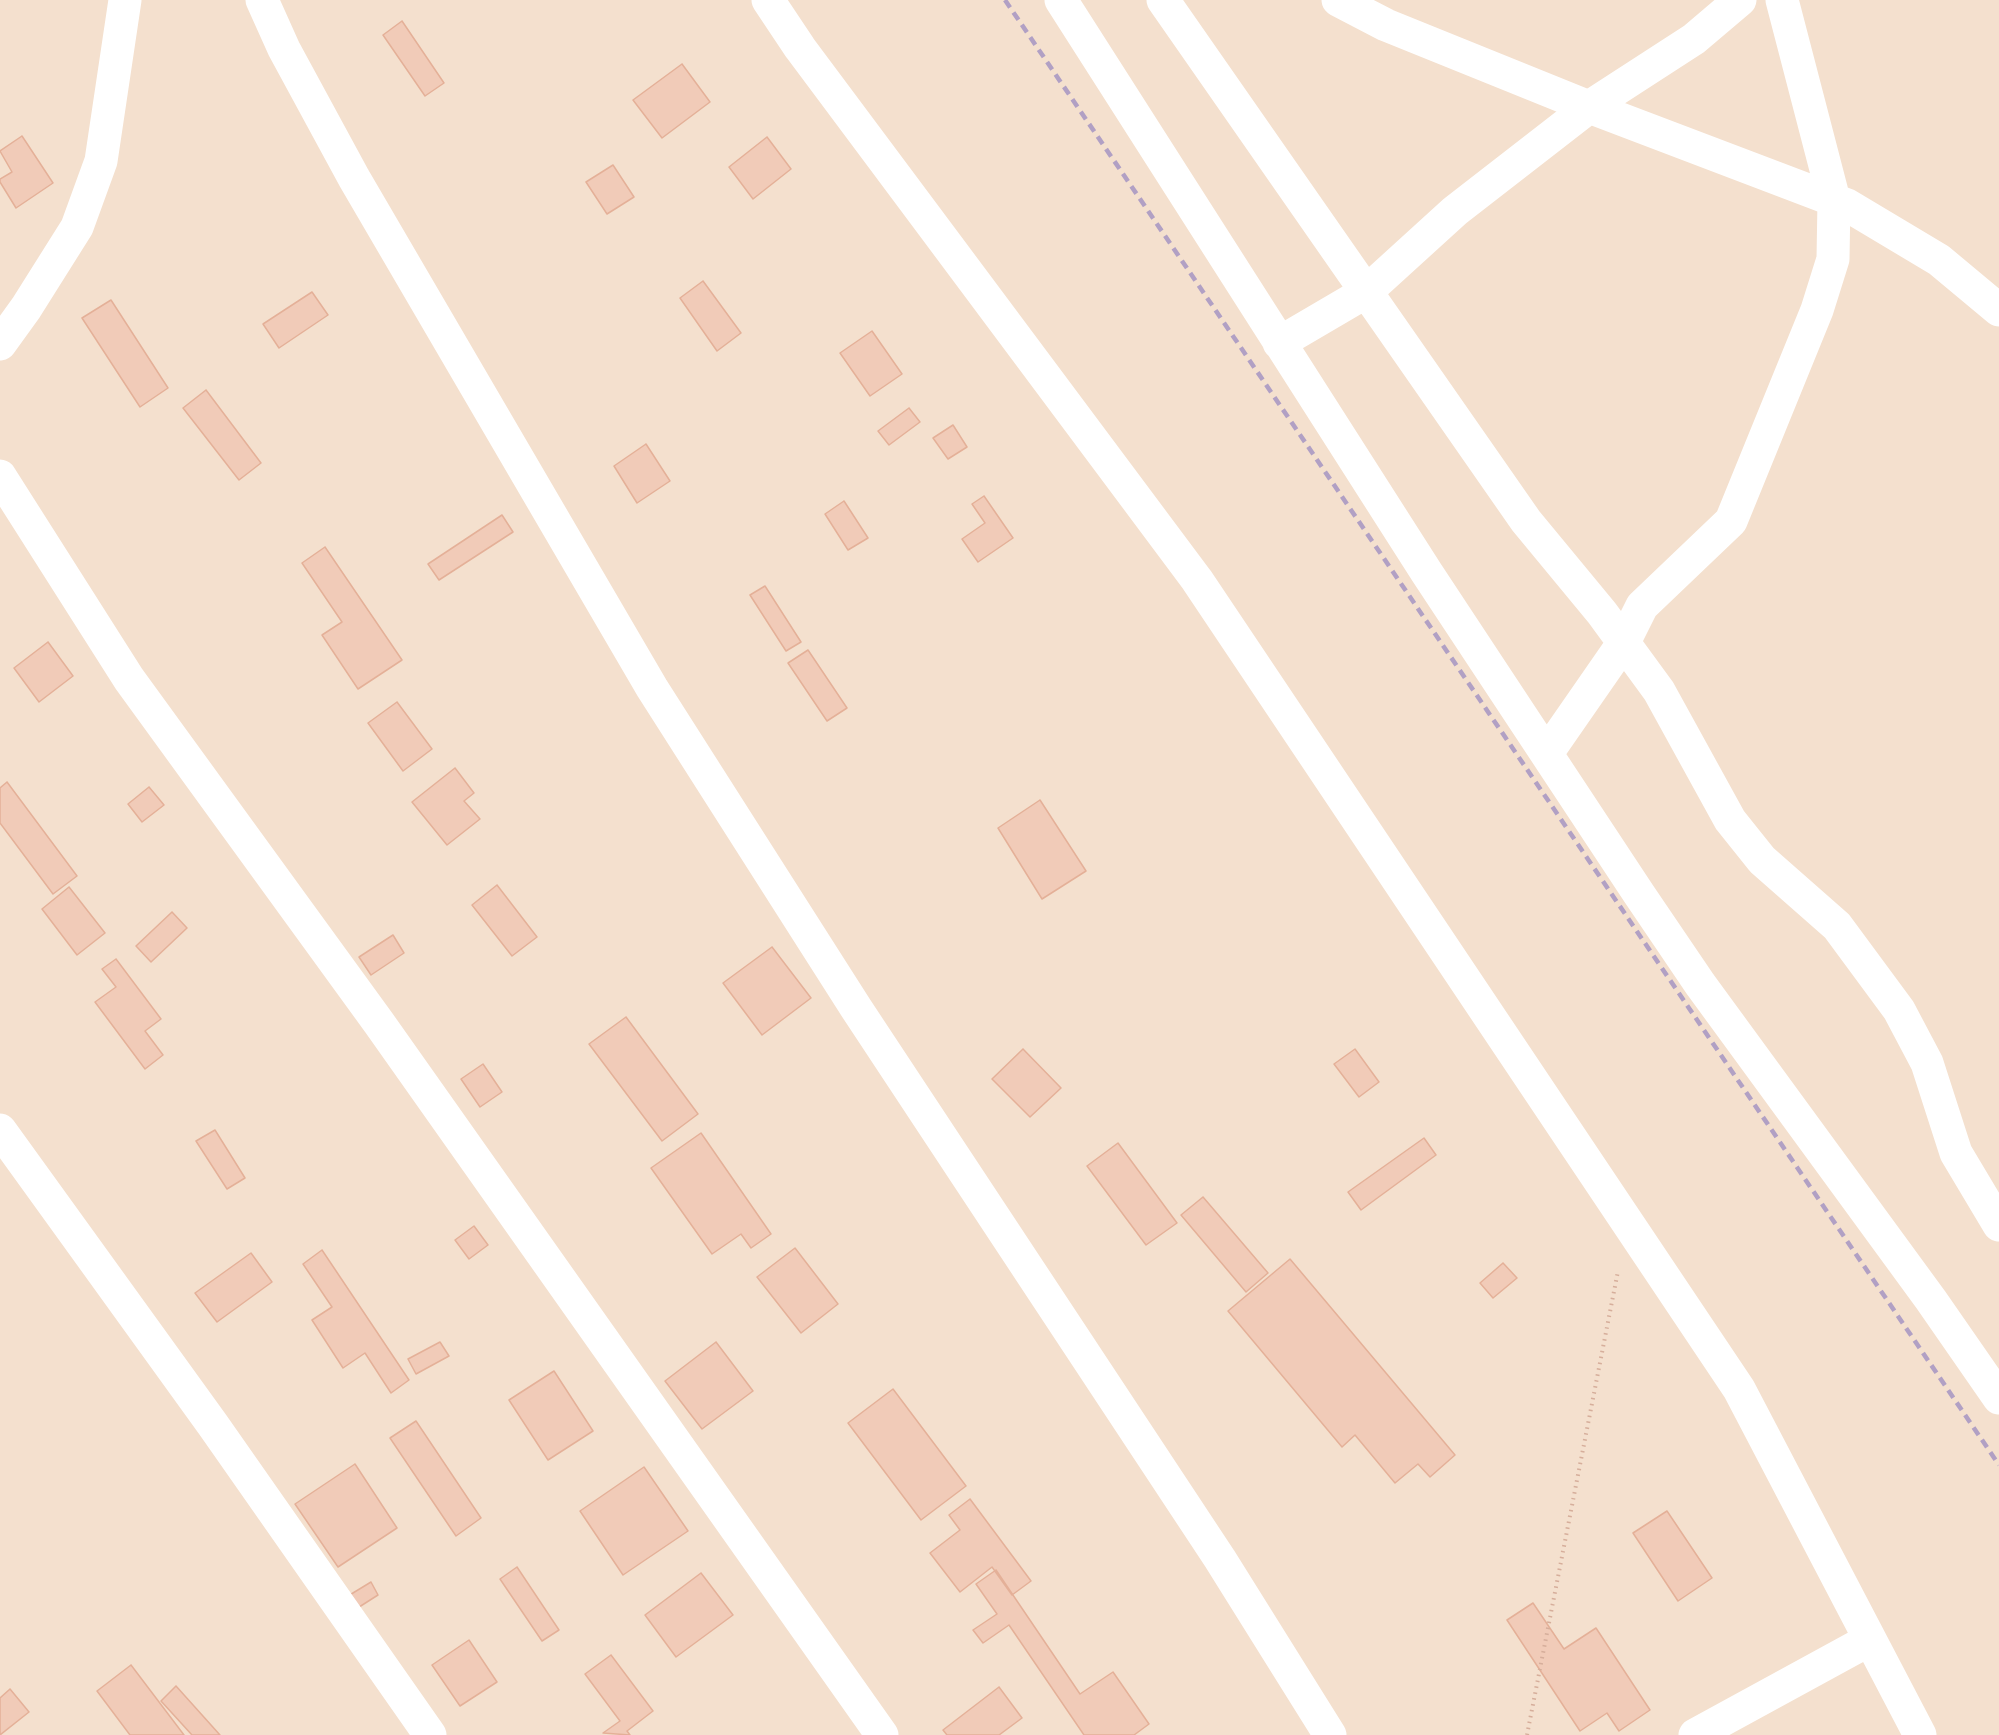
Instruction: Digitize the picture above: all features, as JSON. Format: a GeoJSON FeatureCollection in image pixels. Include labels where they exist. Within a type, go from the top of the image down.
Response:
{"type":"FeatureCollection","features":[{"type":"Feature","properties":{"kind":"street"},"geometry":{"type":"LineString","coordinates":[[0,344],[26,308],[77,227],[101,161],[124,0]]}},
{"type":"Feature","properties":{"kind":"street"},"geometry":{"type":"LineString","coordinates":[[262,0],[284,49],[354,178],[652,688],[856,1008],[1220,1559],[1330,1735]]}},
{"type":"Feature","properties":{"kind":"street"},"geometry":{"type":"LineString","coordinates":[[768,0],[800,48],[1197,580],[1739,1389],[1920,1735]]}},
{"type":"Feature","properties":{"kind":"street"},"geometry":{"type":"LineString","coordinates":[[1061,0],[1279,343],[1700,984],[1931,1300],[1999,1398]]}},
{"type":"Feature","properties":{"kind":"street"},"geometry":{"type":"LineString","coordinates":[[1163,0],[1526,521],[1624,642],[1659,691],[1730,820],[1762,860],[1837,926],[1899,1010],[1927,1063],[1956,1153],[1999,1225]]}},
{"type":"Feature","properties":{"kind":"street"},"geometry":{"type":"LineString","coordinates":[[1338,0],[1386,25],[1589,107],[1847,205],[1939,260],[1999,310]]}},
{"type":"Feature","properties":{"kind":"street"},"geometry":{"type":"LineString","coordinates":[[1279,343],[1366,292],[1455,211],[1589,107],[1694,39],[1740,0]]}},
{"type":"Feature","properties":{"kind":"street"},"geometry":{"type":"LineString","coordinates":[[1547,753],[1624,642],[1642,606],[1731,521],[1817,310],[1833,259],[1834,200],[1782,0]]}},
{"type":"Feature","properties":{"kind":"street"},"geometry":{"type":"LineString","coordinates":[[0,476],[129,679],[379,1023],[882,1735]]}},
{"type":"Feature","properties":{"kind":"street"},"geometry":{"type":"LineString","coordinates":[[0,1130],[213,1425],[430,1735]]}},
{"type":"Feature","properties":{"kind":"street"},"geometry":{"type":"LineString","coordinates":[[1695,1735],[1869,1640]]}},
{"type":"Feature","properties":{"kind":"path"},"geometry":{"type":"LineString","coordinates":[[1527,1735],[1627,1221]]}},
{"type":"Feature","properties":{"kind":"shaded area"},"geometry":{"type":"Polygon","coordinates":[[[0,0],[1999,0],[1999,1735],[0,1735],[0,0]]]}},
{"type":"Feature","properties":{"kind":"building"},"geometry":{"type":"Polygon","coordinates":[[[402,21],[444,83],[425,96],[383,35],[402,21]]]}},
{"type":"Feature","properties":{"kind":"building"},"geometry":{"type":"Polygon","coordinates":[[[682,64],[710,102],[662,138],[633,100],[682,64]]]}},
{"type":"Feature","properties":{"kind":"building"},"geometry":{"type":"Polygon","coordinates":[[[22,136],[53,183],[16,208],[0,182],[0,179],[12,172],[0,151],[22,136]]]}},
{"type":"Feature","properties":{"kind":"building"},"geometry":{"type":"Polygon","coordinates":[[[767,137],[791,169],[753,199],[729,167],[767,137]]]}},
{"type":"Feature","properties":{"kind":"building"},"geometry":{"type":"Polygon","coordinates":[[[613,165],[634,197],[607,214],[586,182],[613,165]]]}},
{"type":"Feature","properties":{"kind":"building"},"geometry":{"type":"Polygon","coordinates":[[[703,281],[741,333],[717,351],[680,298],[703,281]]]}},
{"type":"Feature","properties":{"kind":"building"},"geometry":{"type":"Polygon","coordinates":[[[312,292],[328,315],[279,348],[263,324],[312,292]]]}},
{"type":"Feature","properties":{"kind":"building"},"geometry":{"type":"Polygon","coordinates":[[[111,300],[168,388],[140,407],[82,318],[111,300]]]}},
{"type":"Feature","properties":{"kind":"building"},"geometry":{"type":"Polygon","coordinates":[[[872,331],[902,374],[870,396],[840,353],[872,331]]]}},
{"type":"Feature","properties":{"kind":"building"},"geometry":{"type":"Polygon","coordinates":[[[206,390],[261,463],[239,480],[183,408],[206,390]]]}},
{"type":"Feature","properties":{"kind":"building"},"geometry":{"type":"Polygon","coordinates":[[[909,408],[920,422],[889,445],[878,431],[909,408]]]}},
{"type":"Feature","properties":{"kind":"building"},"geometry":{"type":"Polygon","coordinates":[[[953,425],[967,447],[948,459],[933,438],[953,425]]]}},
{"type":"Feature","properties":{"kind":"building"},"geometry":{"type":"Polygon","coordinates":[[[646,444],[670,481],[637,503],[614,466],[646,444]]]}},
{"type":"Feature","properties":{"kind":"building"},"geometry":{"type":"Polygon","coordinates":[[[984,496],[1013,538],[978,562],[962,539],[985,523],[972,504],[984,496]]]}},
{"type":"Feature","properties":{"kind":"building"},"geometry":{"type":"Polygon","coordinates":[[[844,501],[868,538],[848,550],[825,514],[844,501]]]}},
{"type":"Feature","properties":{"kind":"building"},"geometry":{"type":"Polygon","coordinates":[[[502,515],[513,532],[439,580],[428,564],[502,515]]]}},
{"type":"Feature","properties":{"kind":"building"},"geometry":{"type":"Polygon","coordinates":[[[325,547],[402,660],[358,689],[322,635],[342,622],[302,563],[325,547]]]}},
{"type":"Feature","properties":{"kind":"building"},"geometry":{"type":"Polygon","coordinates":[[[765,586],[801,642],[786,651],[750,595],[765,586]]]}},
{"type":"Feature","properties":{"kind":"building"},"geometry":{"type":"Polygon","coordinates":[[[48,642],[73,676],[39,702],[14,668],[48,642]]]}},
{"type":"Feature","properties":{"kind":"building"},"geometry":{"type":"Polygon","coordinates":[[[808,650],[847,708],[827,721],[788,663],[808,650]]]}},
{"type":"Feature","properties":{"kind":"building"},"geometry":{"type":"Polygon","coordinates":[[[397,702],[432,749],[403,771],[368,723],[397,702]]]}},
{"type":"Feature","properties":{"kind":"building"},"geometry":{"type":"Polygon","coordinates":[[[455,768],[474,793],[464,801],[480,819],[447,845],[412,802],[455,768]]]}},
{"type":"Feature","properties":{"kind":"building"},"geometry":{"type":"Polygon","coordinates":[[[7,782],[77,876],[53,894],[0,823],[0,788],[7,782]]]}},
{"type":"Feature","properties":{"kind":"building"},"geometry":{"type":"Polygon","coordinates":[[[149,787],[164,805],[142,822],[128,804],[149,787]]]}},
{"type":"Feature","properties":{"kind":"building"},"geometry":{"type":"Polygon","coordinates":[[[1040,800],[1086,871],[1042,899],[998,828],[1040,800]]]}},
{"type":"Feature","properties":{"kind":"building"},"geometry":{"type":"Polygon","coordinates":[[[497,885],[537,937],[512,956],[472,905],[497,885]]]}},
{"type":"Feature","properties":{"kind":"building"},"geometry":{"type":"Polygon","coordinates":[[[69,887],[105,933],[77,955],[42,909],[69,887]]]}},
{"type":"Feature","properties":{"kind":"building"},"geometry":{"type":"Polygon","coordinates":[[[172,912],[187,928],[151,962],[136,946],[172,912]]]}},
{"type":"Feature","properties":{"kind":"building"},"geometry":{"type":"Polygon","coordinates":[[[393,935],[404,953],[371,975],[359,957],[393,935]]]}},
{"type":"Feature","properties":{"kind":"building"},"geometry":{"type":"Polygon","coordinates":[[[772,947],[811,998],[762,1035],[723,983],[772,947]]]}},
{"type":"Feature","properties":{"kind":"building"},"geometry":{"type":"Polygon","coordinates":[[[116,959],[161,1019],[145,1031],[163,1055],[145,1069],[95,1002],[116,987],[102,969],[116,959]]]}},
{"type":"Feature","properties":{"kind":"building"},"geometry":{"type":"Polygon","coordinates":[[[626,1017],[698,1114],[662,1141],[589,1044],[626,1017]]]}},
{"type":"Feature","properties":{"kind":"building"},"geometry":{"type":"Polygon","coordinates":[[[1023,1049],[1061,1088],[1030,1117],[992,1079],[1023,1049]]]}},
{"type":"Feature","properties":{"kind":"building"},"geometry":{"type":"Polygon","coordinates":[[[1355,1049],[1379,1082],[1359,1097],[1334,1064],[1355,1049]]]}},
{"type":"Feature","properties":{"kind":"building"},"geometry":{"type":"Polygon","coordinates":[[[483,1064],[502,1092],[480,1107],[461,1079],[483,1064]]]}},
{"type":"Feature","properties":{"kind":"building"},"geometry":{"type":"Polygon","coordinates":[[[215,1130],[245,1178],[227,1189],[196,1141],[215,1130]]]}},
{"type":"Feature","properties":{"kind":"building"},"geometry":{"type":"Polygon","coordinates":[[[701,1133],[771,1234],[751,1248],[741,1234],[712,1254],[651,1168],[701,1133]]]}},
{"type":"Feature","properties":{"kind":"building"},"geometry":{"type":"Polygon","coordinates":[[[1424,1138],[1436,1155],[1361,1210],[1348,1192],[1424,1138]]]}},
{"type":"Feature","properties":{"kind":"building"},"geometry":{"type":"Polygon","coordinates":[[[1118,1143],[1177,1223],[1146,1245],[1087,1166],[1118,1143]]]}},
{"type":"Feature","properties":{"kind":"building"},"geometry":{"type":"Polygon","coordinates":[[[1203,1197],[1268,1273],[1246,1292],[1181,1215],[1203,1197]]]}},
{"type":"Feature","properties":{"kind":"building"},"geometry":{"type":"Polygon","coordinates":[[[474,1226],[488,1245],[469,1259],[455,1240],[474,1226]]]}},
{"type":"Feature","properties":{"kind":"building"},"geometry":{"type":"Polygon","coordinates":[[[795,1248],[838,1304],[801,1333],[757,1277],[795,1248]]]}},
{"type":"Feature","properties":{"kind":"building"},"geometry":{"type":"Polygon","coordinates":[[[322,1250],[409,1380],[391,1393],[365,1353],[343,1368],[312,1320],[332,1307],[303,1264],[322,1250]]]}},
{"type":"Feature","properties":{"kind":"building"},"geometry":{"type":"Polygon","coordinates":[[[251,1253],[272,1282],[217,1322],[195,1293],[251,1253]]]}},
{"type":"Feature","properties":{"kind":"building"},"geometry":{"type":"Polygon","coordinates":[[[1290,1259],[1455,1455],[1430,1477],[1418,1464],[1395,1483],[1355,1435],[1342,1447],[1228,1311],[1290,1259]]]}},
{"type":"Feature","properties":{"kind":"building"},"geometry":{"type":"Polygon","coordinates":[[[1503,1263],[1517,1278],[1493,1298],[1480,1283],[1503,1263]]]}},
{"type":"Feature","properties":{"kind":"building"},"geometry":{"type":"Polygon","coordinates":[[[440,1342],[449,1356],[416,1374],[408,1359],[440,1342]]]}},
{"type":"Feature","properties":{"kind":"building"},"geometry":{"type":"Polygon","coordinates":[[[716,1342],[753,1391],[702,1429],[665,1381],[716,1342]]]}},
{"type":"Feature","properties":{"kind":"building"},"geometry":{"type":"Polygon","coordinates":[[[554,1371],[593,1431],[548,1460],[509,1400],[554,1371]]]}},
{"type":"Feature","properties":{"kind":"building"},"geometry":{"type":"Polygon","coordinates":[[[893,1389],[966,1486],[921,1520],[848,1423],[893,1389]]]}},
{"type":"Feature","properties":{"kind":"building"},"geometry":{"type":"Polygon","coordinates":[[[416,1421],[481,1518],[456,1536],[390,1438],[416,1421]]]}},
{"type":"Feature","properties":{"kind":"building"},"geometry":{"type":"Polygon","coordinates":[[[355,1464],[397,1528],[338,1567],[295,1504],[355,1464]]]}},
{"type":"Feature","properties":{"kind":"building"},"geometry":{"type":"Polygon","coordinates":[[[644,1467],[688,1531],[623,1575],[580,1511],[644,1467]]]}},
{"type":"Feature","properties":{"kind":"building"},"geometry":{"type":"Polygon","coordinates":[[[970,1499],[1031,1581],[1012,1595],[992,1567],[960,1592],[930,1553],[960,1530],[949,1515],[970,1499]]]}},
{"type":"Feature","properties":{"kind":"building"},"geometry":{"type":"Polygon","coordinates":[[[1667,1511],[1712,1578],[1678,1601],[1633,1533],[1667,1511]]]}},
{"type":"Feature","properties":{"kind":"building"},"geometry":{"type":"Polygon","coordinates":[[[517,1567],[559,1630],[542,1641],[500,1579],[517,1567]]]}},
{"type":"Feature","properties":{"kind":"building"},"geometry":{"type":"Polygon","coordinates":[[[996,1570],[1080,1694],[1113,1672],[1149,1724],[1134,1735],[1084,1735],[1009,1625],[983,1643],[973,1630],[997,1614],[976,1584],[996,1570]]]}},
{"type":"Feature","properties":{"kind":"building"},"geometry":{"type":"Polygon","coordinates":[[[701,1573],[733,1615],[676,1657],[645,1615],[701,1573]]]}},
{"type":"Feature","properties":{"kind":"building"},"geometry":{"type":"Polygon","coordinates":[[[371,1582],[378,1595],[356,1609],[348,1596],[371,1582]]]}},
{"type":"Feature","properties":{"kind":"building"},"geometry":{"type":"Polygon","coordinates":[[[1533,1603],[1564,1649],[1596,1628],[1650,1710],[1619,1731],[1607,1713],[1580,1731],[1507,1620],[1533,1603]]]}},
{"type":"Feature","properties":{"kind":"building"},"geometry":{"type":"Polygon","coordinates":[[[469,1640],[497,1682],[460,1706],[432,1665],[469,1640]]]}},
{"type":"Feature","properties":{"kind":"building"},"geometry":{"type":"Polygon","coordinates":[[[611,1655],[653,1711],[627,1731],[630,1735],[603,1733],[620,1721],[585,1674],[611,1655]]]}},
{"type":"Feature","properties":{"kind":"building"},"geometry":{"type":"Polygon","coordinates":[[[131,1665],[184,1735],[130,1735],[97,1691],[131,1665]]]}},
{"type":"Feature","properties":{"kind":"building"},"geometry":{"type":"Polygon","coordinates":[[[176,1686],[220,1735],[192,1735],[161,1701],[176,1686]]]}},
{"type":"Feature","properties":{"kind":"building"},"geometry":{"type":"Polygon","coordinates":[[[999,1687],[1022,1718],[999,1735],[947,1735],[943,1730],[999,1687]]]}},
{"type":"Feature","properties":{"kind":"building"},"geometry":{"type":"Polygon","coordinates":[[[10,1689],[29,1712],[0,1735],[0,1698],[10,1689]]]}},
{"type":"Feature","properties":{"kind":"railway"},"geometry":{"type":"LineString","coordinates":[[1005,0],[1999,1465]]}}]}
